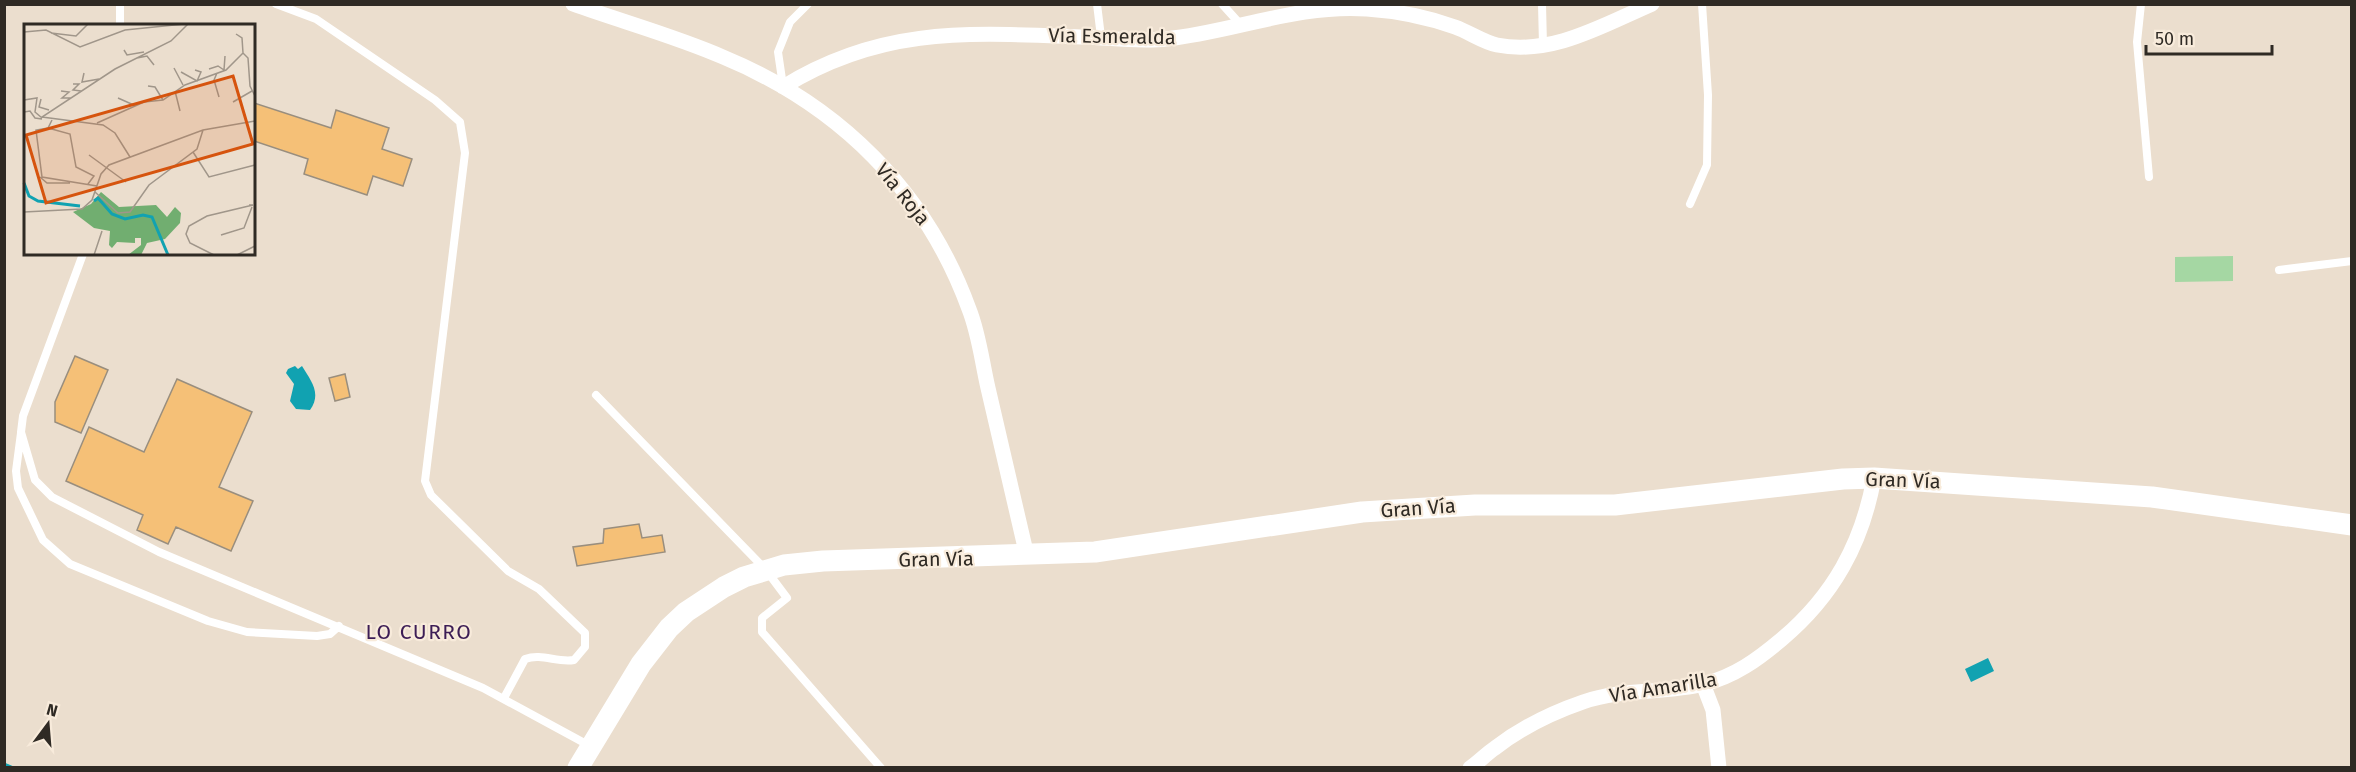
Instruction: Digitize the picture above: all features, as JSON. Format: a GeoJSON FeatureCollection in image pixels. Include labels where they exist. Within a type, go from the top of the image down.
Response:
{"type":"FeatureCollection","features":[{"type":"Feature","properties":{"kind":"main road","name":"Gran Vía"},"geometry":{"type":"LineString","coordinates":[[578,768],[641,664],[669,628],[686,612],[724,587],[766,570],[823,561],[1027,556],[1153,545],[1310,519],[1416,507],[1616,505],[1843,479],[1874,478],[2152,497],[2352,525]]}},
{"type":"Feature","properties":{"kind":"street","name":"Vía Roja"},"geometry":{"type":"LineString","coordinates":[[573,4],[715,53],[783,87],[840,127],[890,174],[913,200],[943,246],[970,311],[1027,556]]}},
{"type":"Feature","properties":{"kind":"street","name":"Vía Esmeralda"},"geometry":{"type":"LineString","coordinates":[[783,87],[844,55],[896,40],[950,35],[1163,39],[1310,10],[1366,9],[1419,16],[1471,33],[1495,45],[1543,45],[1578,36],[1652,4]]}},
{"type":"Feature","properties":{"kind":"street","name":"Vía Amarilla"},"geometry":{"type":"LineString","coordinates":[[1470,768],[1532,724],[1585,701],[1629,690],[1703,684],[1752,664],[1796,628],[1824,597],[1856,544],[1864,523],[1874,478]]}},
{"type":"Feature","properties":{"kind":"street"},"geometry":{"type":"LineString","coordinates":[[1703,684],[1713,710],[1719,768]]}},
{"type":"Feature","properties":{"kind":"lane"},"geometry":{"type":"LineString","coordinates":[[120,4],[120,24]]}},
{"type":"Feature","properties":{"kind":"lane"},"geometry":{"type":"LineString","coordinates":[[276,4],[316,19],[435,100],[460,122],[465,153],[425,481],[431,495],[508,572],[540,589],[585,633],[585,647],[574,660],[561,663],[535,656],[525,659],[504,698]]}},
{"type":"Feature","properties":{"kind":"lane"},"geometry":{"type":"LineString","coordinates":[[783,87],[777,52],[790,22],[808,4]]}},
{"type":"Feature","properties":{"kind":"lane"},"geometry":{"type":"LineString","coordinates":[[1097,4],[1101,37]]}},
{"type":"Feature","properties":{"kind":"lane"},"geometry":{"type":"LineString","coordinates":[[1222,4],[1241,25]]}},
{"type":"Feature","properties":{"kind":"lane"},"geometry":{"type":"LineString","coordinates":[[1542,4],[1543,45]]}},
{"type":"Feature","properties":{"kind":"lane"},"geometry":{"type":"LineString","coordinates":[[1690,204],[1707,165],[1708,95],[1702,4]]}},
{"type":"Feature","properties":{"kind":"lane"},"geometry":{"type":"LineString","coordinates":[[2141,4],[2136,42],[2149,177]]}},
{"type":"Feature","properties":{"kind":"lane"},"geometry":{"type":"LineString","coordinates":[[83,255],[36,376],[21,432],[15,471],[18,488],[43,540],[70,564],[208,621],[247,632],[317,636],[330,634],[339,626]]}},
{"type":"Feature","properties":{"kind":"lane"},"geometry":{"type":"LineString","coordinates":[[2279,270],[2352,261]]}},
{"type":"Feature","properties":{"kind":"lane"},"geometry":{"type":"LineString","coordinates":[[596,395],[766,570],[787,598],[762,618],[762,632],[881,768]]}},
{"type":"Feature","properties":{"kind":"lane"},"geometry":{"type":"LineString","coordinates":[[21,432],[35,480],[52,497],[159,552],[339,626],[504,698],[590,747]]}},
{"type":"Feature","properties":{"kind":"green space"},"geometry":{"type":"Polygon","coordinates":[[[2233,256],[2233,281],[2175,282],[2175,257],[2233,256]]]}},
{"type":"Feature","properties":{"kind":"water"},"geometry":{"type":"Polygon","coordinates":[[[295,366],[298,369],[302,366],[314,387],[315,398],[310,410],[296,409],[290,401],[294,384],[286,373],[288,369],[295,366]]]}},
{"type":"Feature","properties":{"kind":"water"},"geometry":{"type":"Polygon","coordinates":[[[1988,658],[1994,671],[1971,682],[1965,669],[1988,658]]]}},
{"type":"Feature","properties":{"kind":"building"},"geometry":{"type":"Polygon","coordinates":[[[255,103],[331,128],[336,110],[389,128],[382,149],[412,159],[403,186],[373,176],[367,195],[304,174],[308,159],[255,141],[255,103]]]}},
{"type":"Feature","properties":{"kind":"building"},"geometry":{"type":"Polygon","coordinates":[[[75,356],[108,370],[81,433],[55,422],[55,402],[75,356]]]}},
{"type":"Feature","properties":{"kind":"building"},"geometry":{"type":"Polygon","coordinates":[[[345,374],[350,397],[335,401],[329,378],[345,374]]]}},
{"type":"Feature","properties":{"kind":"building"},"geometry":{"type":"Polygon","coordinates":[[[177,379],[252,412],[219,487],[253,501],[231,551],[176,527],[168,544],[137,530],[143,515],[66,481],[89,427],[144,452],[177,379]]]}},
{"type":"Feature","properties":{"kind":"building"},"geometry":{"type":"Polygon","coordinates":[[[639,524],[642,538],[662,535],[665,552],[577,566],[573,547],[603,543],[604,529],[639,524]]]}},
{"type":"Feature","properties":{"kind":"waterway"},"geometry":{"type":"LineString","coordinates":[[4,765],[11,768]]}},
{"type":"Feature","properties":{"kind":"district","name":"LO CURRO"},"geometry":{"type":"Point","coordinates":[419,632]}}]}
